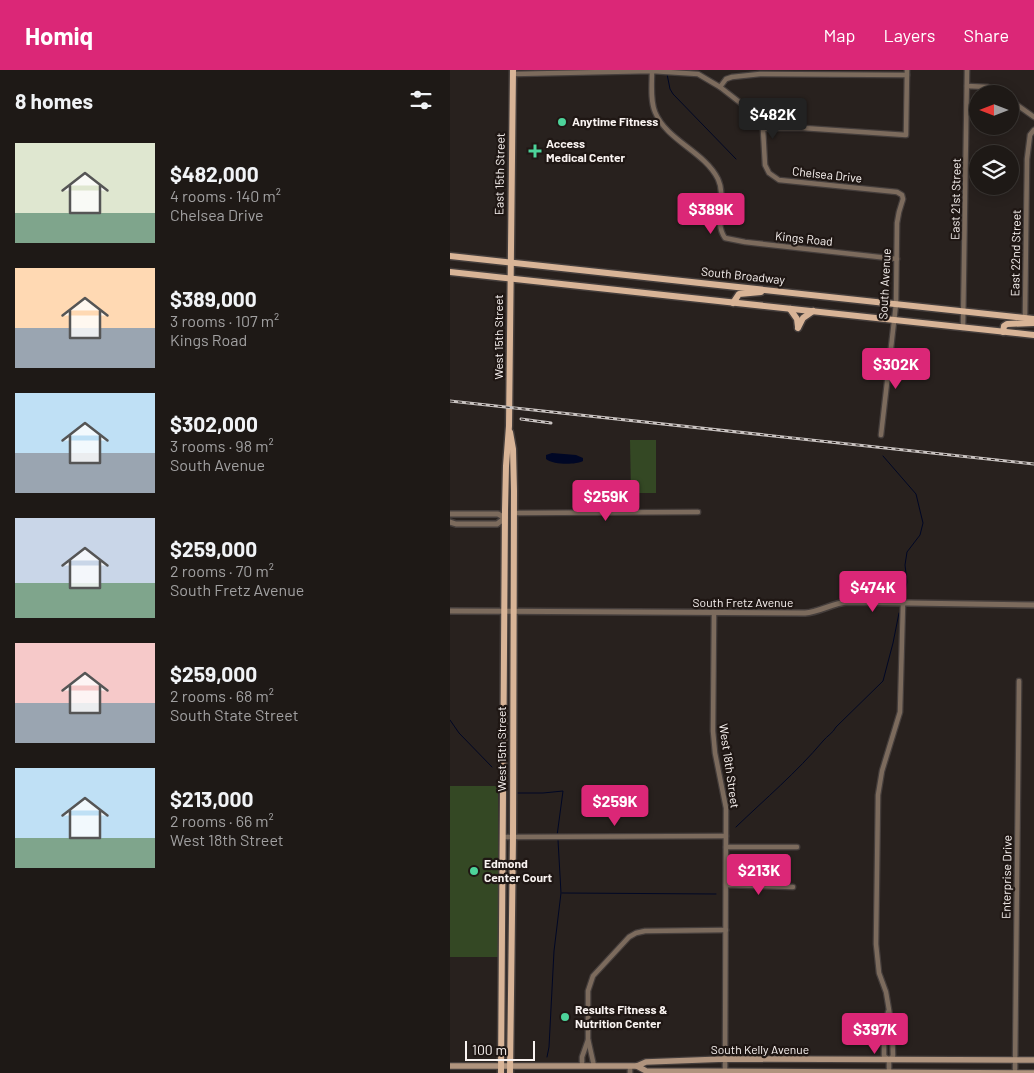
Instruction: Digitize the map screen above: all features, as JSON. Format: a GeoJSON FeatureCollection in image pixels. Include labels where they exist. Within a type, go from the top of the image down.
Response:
{"type":"FeatureCollection","features":[{"type":"Feature","properties":{"kind":"main road","name":"East 15th Street"},"geometry":{"type":"LineString","coordinates":[[510,279],[513,72]]}},
{"type":"Feature","properties":{"kind":"main road","name":"South Broadway"},"geometry":{"type":"LineString","coordinates":[[450,256],[1025,318],[1034,321]]}},
{"type":"Feature","properties":{"kind":"main road"},"geometry":{"type":"LineString","coordinates":[[450,272],[1034,336]]}},
{"type":"Feature","properties":{"kind":"main road","name":"West 15th Street"},"geometry":{"type":"LineString","coordinates":[[502,1070],[504,612],[506,466],[509,426],[510,279]]}},
{"type":"Feature","properties":{"kind":"main road"},"geometry":{"type":"LineString","coordinates":[[733,303],[739,294],[769,291]]}},
{"type":"Feature","properties":{"kind":"main road"},"geometry":{"type":"LineString","coordinates":[[790,309],[797,319],[798,328],[805,315],[813,311]]}},
{"type":"Feature","properties":{"kind":"main road"},"geometry":{"type":"LineString","coordinates":[[1003,332],[1004,326],[1007,324],[1034,321]]}},
{"type":"Feature","properties":{"kind":"main road","name":"West 15th Street"},"geometry":{"type":"LineString","coordinates":[[509,426],[513,449],[514,513],[514,837],[510,1070]]}},
{"type":"Feature","properties":{"kind":"main road"},"geometry":{"type":"LineString","coordinates":[[505,518],[514,513]]}},
{"type":"Feature","properties":{"kind":"main road","name":"South Kelly Avenue"},"geometry":{"type":"LineString","coordinates":[[637,1070],[646,1062],[724,1059],[1034,1060]]}},
{"type":"Feature","properties":{"kind":"main road","name":"South Kelly Avenue"},"geometry":{"type":"LineString","coordinates":[[450,1066],[502,1070],[594,1066],[646,1071],[1034,1073]]}},
{"type":"Feature","properties":{"kind":"street"},"geometry":{"type":"LineString","coordinates":[[513,72],[652,70],[698,74],[720,87],[756,114],[764,129],[803,128],[906,135],[907,73],[760,74],[732,77],[726,79],[720,87]]}},
{"type":"Feature","properties":{"kind":"street","name":"Kings Road"},"geometry":{"type":"LineString","coordinates":[[652,70],[653,103],[660,121],[667,130],[709,166],[718,180],[722,195],[720,225],[721,232],[725,238],[739,242],[897,259]]}},
{"type":"Feature","properties":{"kind":"street","name":"East 21st Street"},"geometry":{"type":"LineString","coordinates":[[963,328],[967,70]]}},
{"type":"Feature","properties":{"kind":"street"},"geometry":{"type":"LineString","coordinates":[[1019,106],[1034,117]]}},
{"type":"Feature","properties":{"kind":"street","name":"Chelsea Drive"},"geometry":{"type":"LineString","coordinates":[[764,129],[764,165],[769,173],[779,180],[897,192],[902,195]]}},
{"type":"Feature","properties":{"kind":"street","name":"East 22nd Street"},"geometry":{"type":"LineString","coordinates":[[1025,318],[1027,159],[1030,135],[1034,130]]}},
{"type":"Feature","properties":{"kind":"street","name":"South Avenue"},"geometry":{"type":"LineString","coordinates":[[881,435],[896,304],[897,223],[904,199],[902,195]]}},
{"type":"Feature","properties":{"kind":"street"},"geometry":{"type":"LineString","coordinates":[[514,513],[698,512]]}},
{"type":"Feature","properties":{"kind":"street"},"geometry":{"type":"LineString","coordinates":[[450,514],[498,514],[505,518],[497,524],[456,524],[450,522]]}},
{"type":"Feature","properties":{"kind":"street","name":"South Fretz Avenue"},"geometry":{"type":"LineString","coordinates":[[450,611],[810,612],[840,602],[1034,605]]}},
{"type":"Feature","properties":{"kind":"street"},"geometry":{"type":"LineString","coordinates":[[889,1073],[889,1060],[893,1056],[892,1028],[876,944],[878,795],[882,771],[900,712],[903,603]]}},
{"type":"Feature","properties":{"kind":"street","name":"West 18th Street"},"geometry":{"type":"LineString","coordinates":[[714,613],[713,731],[715,753],[725,797],[726,836],[724,1072]]}},
{"type":"Feature","properties":{"kind":"street","name":"Enterprise Drive"},"geometry":{"type":"LineString","coordinates":[[1015,1073],[1018,681]]}},
{"type":"Feature","properties":{"kind":"street"},"geometry":{"type":"LineString","coordinates":[[503,837],[726,836]]}},
{"type":"Feature","properties":{"kind":"street"},"geometry":{"type":"LineString","coordinates":[[726,847],[797,846]]}},
{"type":"Feature","properties":{"kind":"street"},"geometry":{"type":"LineString","coordinates":[[726,886],[793,887]]}},
{"type":"Feature","properties":{"kind":"street"},"geometry":{"type":"LineString","coordinates":[[594,1066],[588,1039],[588,991],[590,983],[593,976],[629,937],[645,931],[726,930]]}},
{"type":"Feature","properties":{"kind":"street"},"geometry":{"type":"LineString","coordinates":[[889,1006],[884,1047],[884,1056],[889,1060]]}},
{"type":"Feature","properties":{"kind":"street"},"geometry":{"type":"LineString","coordinates":[[582,1066],[582,1057],[588,1039]]}},
{"type":"Feature","properties":{"kind":"green space"},"geometry":{"type":"Polygon","coordinates":[[[630,440],[656,440],[656,493],[631,493],[630,440]]]}},
{"type":"Feature","properties":{"kind":"green space","name":"Edmond Center Court"},"geometry":{"type":"Polygon","coordinates":[[[450,786],[498,786],[498,957],[450,957],[450,786]]]}},
{"type":"Feature","properties":{"kind":"water"},"geometry":{"type":"Polygon","coordinates":[[[552,453],[576,455],[583,458],[583,461],[570,464],[546,459],[546,455],[552,453]]]}},
{"type":"Feature","properties":{"kind":"waterway"},"geometry":{"type":"LineString","coordinates":[[667,74],[673,94],[736,159]]}},
{"type":"Feature","properties":{"kind":"waterway"},"geometry":{"type":"LineString","coordinates":[[883,456],[916,494],[923,523],[920,535],[907,552],[905,565],[907,582],[904,596]]}},
{"type":"Feature","properties":{"kind":"waterway"},"geometry":{"type":"LineString","coordinates":[[736,827],[792,774],[883,681],[899,613]]}},
{"type":"Feature","properties":{"kind":"waterway"},"geometry":{"type":"LineString","coordinates":[[450,720],[459,733],[492,767]]}},
{"type":"Feature","properties":{"kind":"waterway"},"geometry":{"type":"LineString","coordinates":[[517,793],[563,791],[557,836]]}},
{"type":"Feature","properties":{"kind":"waterway"},"geometry":{"type":"LineString","coordinates":[[547,1057],[554,951],[561,893],[558,840]]}},
{"type":"Feature","properties":{"kind":"waterway"},"geometry":{"type":"LineString","coordinates":[[562,893],[716,894]]}},
{"type":"Feature","properties":{"kind":"railway"},"geometry":{"type":"LineString","coordinates":[[450,401],[1034,464]]}},
{"type":"Feature","properties":{"kind":"railway"},"geometry":{"type":"LineString","coordinates":[[521,419],[551,423]]}},
{"type":"Feature","properties":{"kind":"place","name":"Anytime Fitness"},"geometry":{"type":"Point","coordinates":[562,122]}},
{"type":"Feature","properties":{"kind":"place","name":"Access Medical Center"},"geometry":{"type":"Point","coordinates":[535,151]}},
{"type":"Feature","properties":{"kind":"place","name":"Edmond Center Court"},"geometry":{"type":"Point","coordinates":[474,871]}},
{"type":"Feature","properties":{"kind":"place","name":"Results Fitness & Nutrition Center"},"geometry":{"type":"Point","coordinates":[565,1017]}}]}
